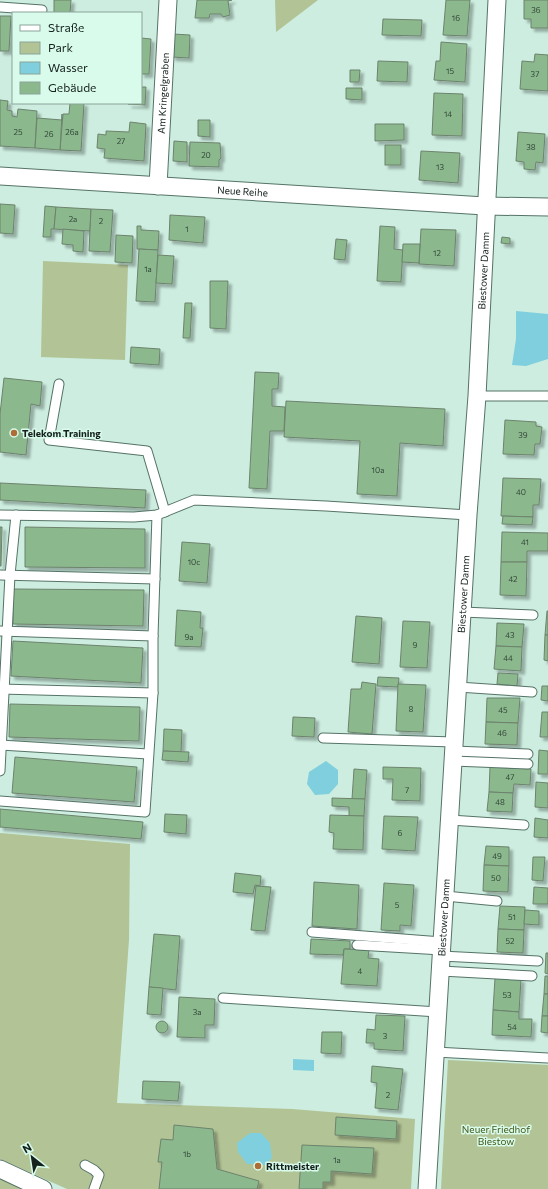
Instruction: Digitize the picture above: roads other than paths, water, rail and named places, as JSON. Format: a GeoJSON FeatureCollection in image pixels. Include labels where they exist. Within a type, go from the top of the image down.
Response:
{"type":"FeatureCollection","features":[{"type":"Feature","properties":{"kind":"street","name":"Am Kringelgraben"},"geometry":{"type":"LineString","coordinates":[[158,186],[168,0]]}},
{"type":"Feature","properties":{"kind":"street","name":"Biestower Damm"},"geometry":{"type":"LineString","coordinates":[[427,1189],[468,515],[477,396],[497,0]]}},
{"type":"Feature","properties":{"kind":"street","name":"Neue Reihe"},"geometry":{"type":"LineString","coordinates":[[0,176],[486,206],[548,207]]}},
{"type":"Feature","properties":{"kind":"street"},"geometry":{"type":"LineString","coordinates":[[0,1169],[43,1189]]}},
{"type":"Feature","properties":{"kind":"lane"},"geometry":{"type":"LineString","coordinates":[[0,7],[42,10]]}},
{"type":"Feature","properties":{"kind":"lane"},"geometry":{"type":"LineString","coordinates":[[0,800],[145,812],[153,693],[155,579],[161,514],[147,451],[49,440],[59,384]]}},
{"type":"Feature","properties":{"kind":"lane"},"geometry":{"type":"LineString","coordinates":[[477,396],[548,396]]}},
{"type":"Feature","properties":{"kind":"lane"},"geometry":{"type":"LineString","coordinates":[[0,515],[134,517],[161,514],[194,500],[326,506],[468,515]]}},
{"type":"Feature","properties":{"kind":"lane"},"geometry":{"type":"LineString","coordinates":[[0,771],[3,689],[3,631],[16,515]]}},
{"type":"Feature","properties":{"kind":"lane"},"geometry":{"type":"LineString","coordinates":[[0,575],[155,579]]}},
{"type":"Feature","properties":{"kind":"lane"},"geometry":{"type":"LineString","coordinates":[[462,612],[533,615]]}},
{"type":"Feature","properties":{"kind":"lane"},"geometry":{"type":"LineString","coordinates":[[3,631],[153,636]]}},
{"type":"Feature","properties":{"kind":"lane"},"geometry":{"type":"LineString","coordinates":[[458,687],[532,692]]}},
{"type":"Feature","properties":{"kind":"lane"},"geometry":{"type":"LineString","coordinates":[[3,689],[153,693]]}},
{"type":"Feature","properties":{"kind":"lane"},"geometry":{"type":"LineString","coordinates":[[323,738],[528,759]]}},
{"type":"Feature","properties":{"kind":"lane"},"geometry":{"type":"LineString","coordinates":[[1,745],[148,754]]}},
{"type":"Feature","properties":{"kind":"lane"},"geometry":{"type":"LineString","coordinates":[[450,820],[524,825]]}},
{"type":"Feature","properties":{"kind":"lane"},"geometry":{"type":"LineString","coordinates":[[445,896],[497,902]]}},
{"type":"Feature","properties":{"kind":"lane"},"geometry":{"type":"LineString","coordinates":[[312,932],[442,955],[532,976]]}},
{"type":"Feature","properties":{"kind":"lane"},"geometry":{"type":"LineString","coordinates":[[357,946],[442,955],[538,961]]}},
{"type":"Feature","properties":{"kind":"lane"},"geometry":{"type":"LineString","coordinates":[[223,998],[438,1012]]}},
{"type":"Feature","properties":{"kind":"lane"},"geometry":{"type":"LineString","coordinates":[[436,1052],[548,1058]]}},
{"type":"Feature","properties":{"kind":"lane"},"geometry":{"type":"LineString","coordinates":[[85,1165],[99,1175],[94,1189]]}},
{"type":"Feature","properties":{"kind":"water"},"geometry":{"type":"Polygon","coordinates":[[[516,311],[548,314],[548,359],[526,366],[512,365],[516,339],[516,311]]]}},
{"type":"Feature","properties":{"kind":"water"},"geometry":{"type":"Polygon","coordinates":[[[326,761],[338,770],[338,784],[329,794],[315,795],[307,784],[309,772],[326,761]]]}},
{"type":"Feature","properties":{"kind":"water"},"geometry":{"type":"Polygon","coordinates":[[[293,1059],[314,1060],[314,1071],[293,1070],[293,1059]]]}},
{"type":"Feature","properties":{"kind":"water"},"geometry":{"type":"Polygon","coordinates":[[[250,1133],[261,1133],[270,1143],[272,1158],[265,1165],[247,1164],[238,1152],[237,1143],[250,1133]]]}},
{"type":"Feature","properties":{"kind":"place","name":"Telekom Training"},"geometry":{"type":"Point","coordinates":[14,433]}},
{"type":"Feature","properties":{"kind":"place","name":"Rittmeister"},"geometry":{"type":"Point","coordinates":[258,1166]}},
{"type":"Feature","properties":{"kind":"park label","name":"Neuer Friedhof Biestow"},"geometry":{"type":"Point","coordinates":[496,1134]}}]}
